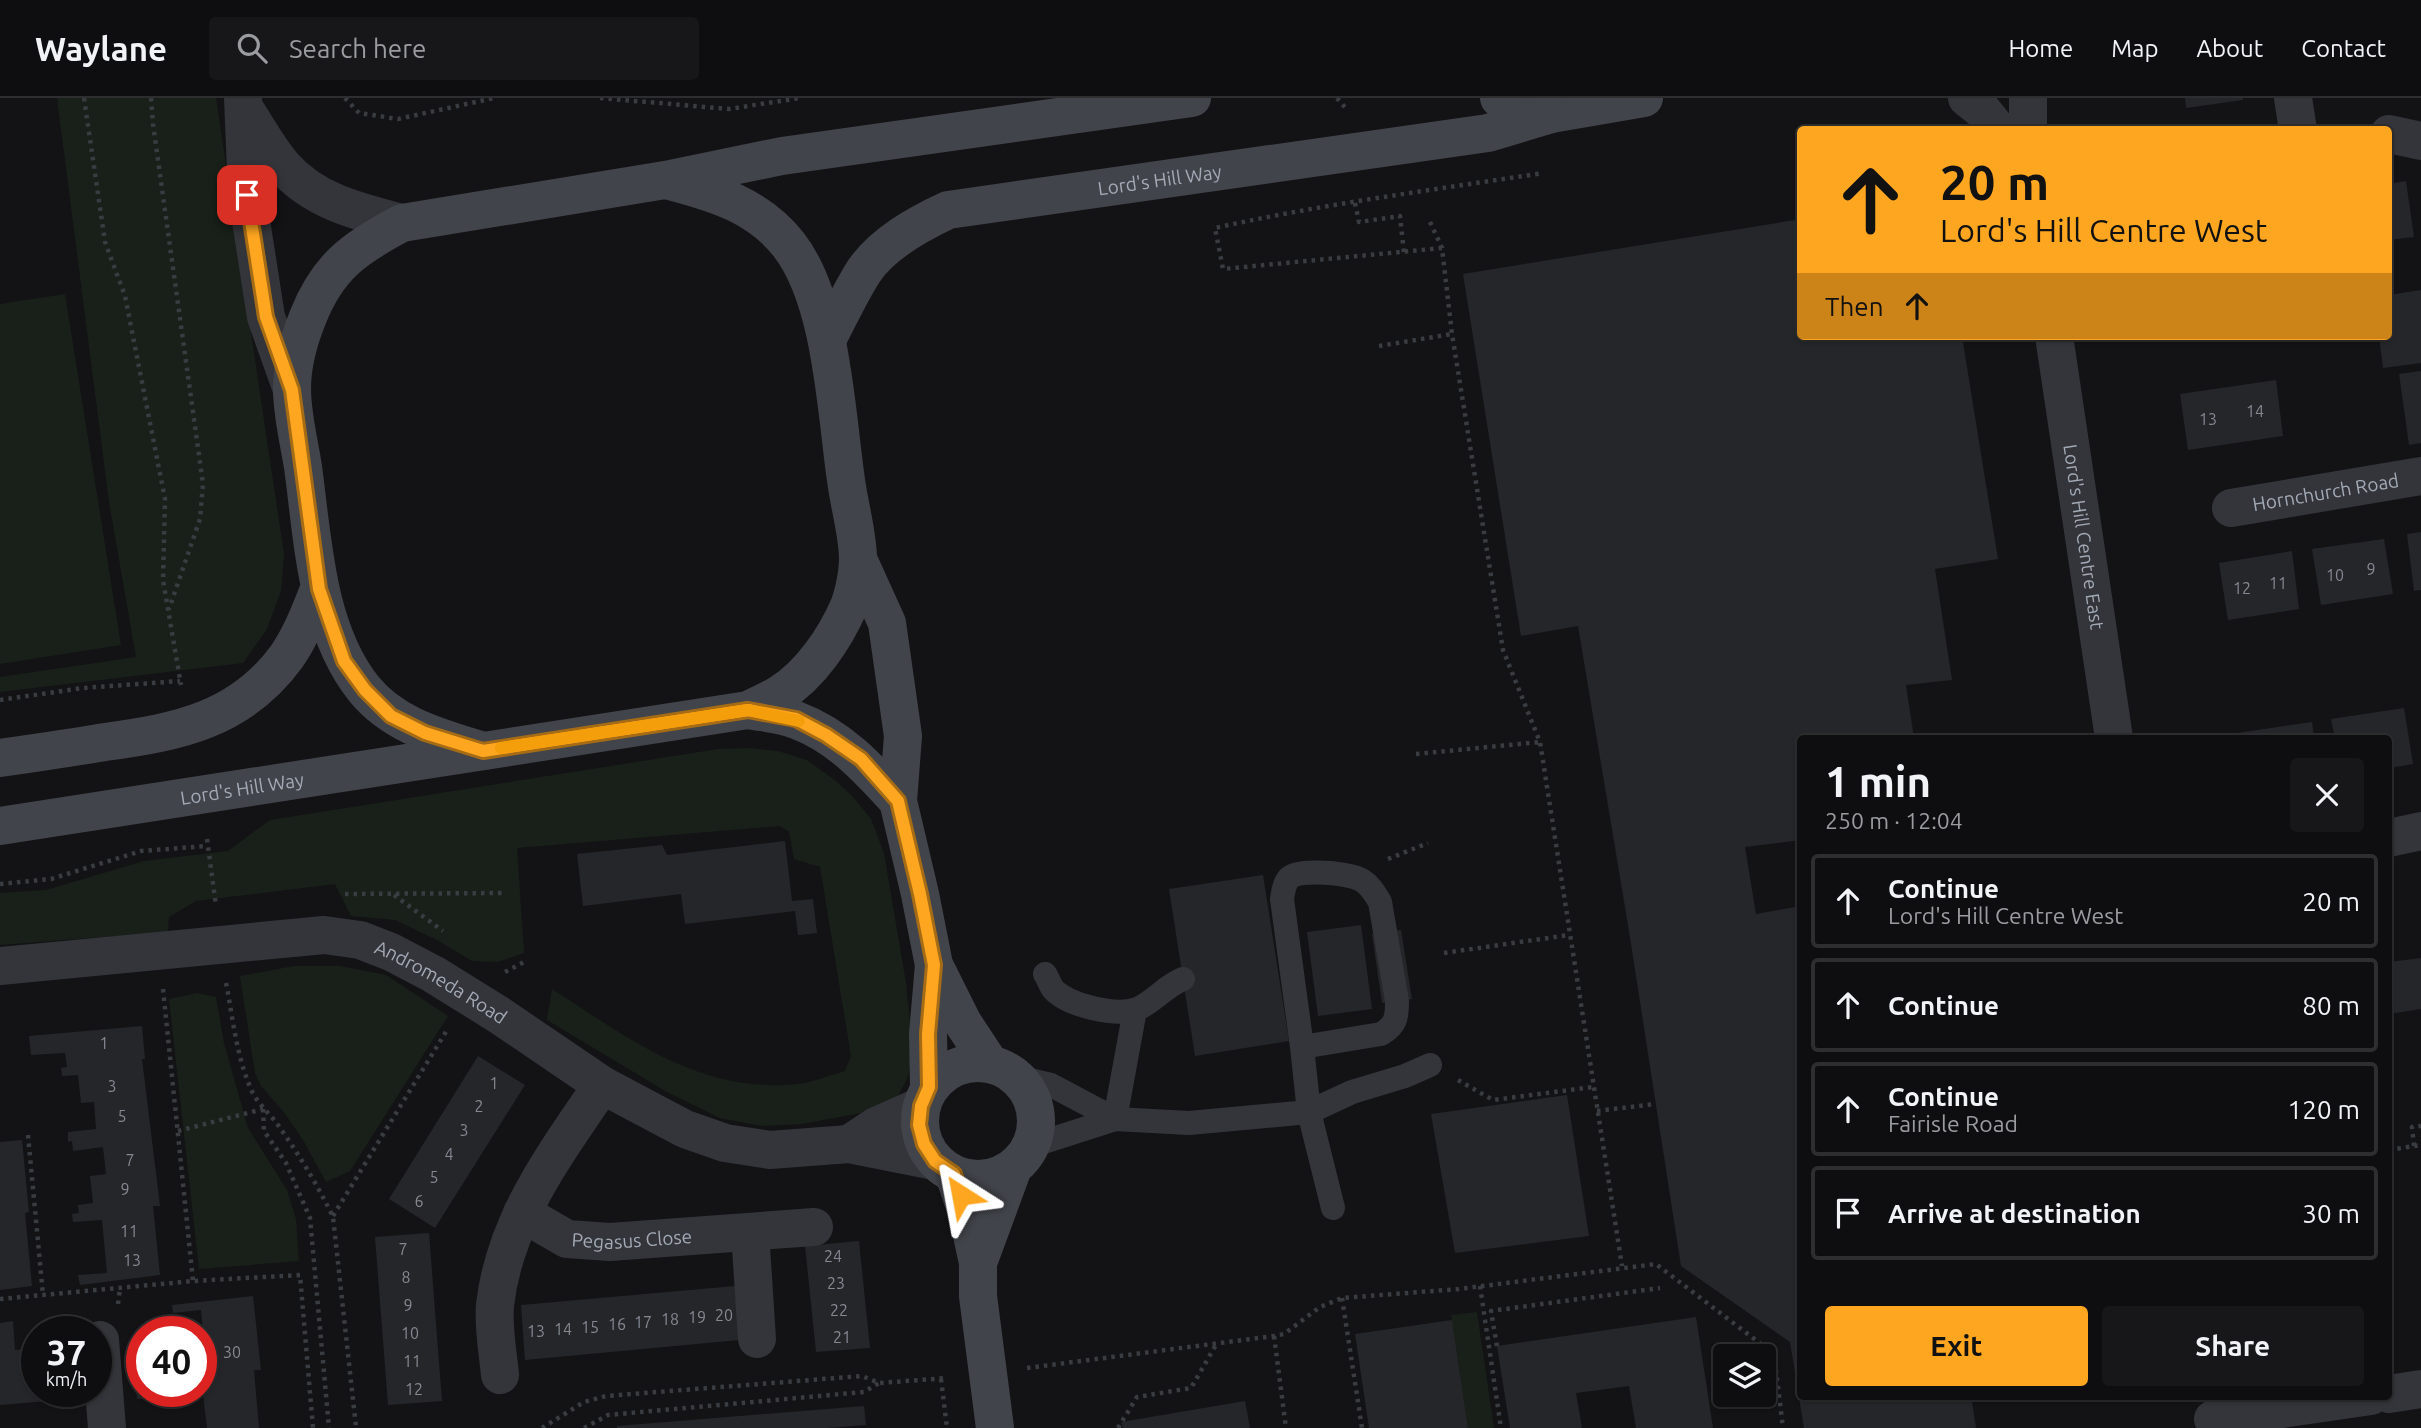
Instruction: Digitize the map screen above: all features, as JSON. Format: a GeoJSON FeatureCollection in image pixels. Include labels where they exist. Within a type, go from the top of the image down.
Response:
{"type":"FeatureCollection","features":[{"type":"Feature","properties":{"kind":"street"},"geometry":{"type":"LineString","coordinates":[[292,390],[297,349],[308,315],[324,284],[345,258],[371,239],[402,223],[665,180],[782,156],[1192,98]]}},
{"type":"Feature","properties":{"kind":"street"},"geometry":{"type":"LineString","coordinates":[[1499,98],[1551,114]]}},
{"type":"Feature","properties":{"kind":"street","name":"Lord's Hill Way"},"geometry":{"type":"LineString","coordinates":[[827,340],[866,269],[893,242],[925,220],[948,210],[1489,133],[1551,114],[1644,98]]}},
{"type":"Feature","properties":{"kind":"street"},"geometry":{"type":"LineString","coordinates":[[1967,98],[1982,110],[1995,126]]}},
{"type":"Feature","properties":{"kind":"street"},"geometry":{"type":"LineString","coordinates":[[2028,98],[2028,126]]}},
{"type":"Feature","properties":{"kind":"street"},"geometry":{"type":"LineString","coordinates":[[2293,98],[2297,126]]}},
{"type":"Feature","properties":{"kind":"street"},"geometry":{"type":"LineString","coordinates":[[244,103],[285,168],[312,190],[344,207],[402,223]]}},
{"type":"Feature","properties":{"kind":"street"},"geometry":{"type":"LineString","coordinates":[[244,103],[247,195],[266,317],[292,390],[319,589],[344,661],[365,690],[391,716],[425,733],[483,751]]}},
{"type":"Feature","properties":{"kind":"street"},"geometry":{"type":"LineString","coordinates":[[2392,135],[2421,141]]}},
{"type":"Feature","properties":{"kind":"street"},"geometry":{"type":"LineString","coordinates":[[665,180],[703,190],[745,206],[768,222],[790,246],[808,277],[827,340],[858,559],[887,623],[903,736],[898,801],[934,965],[962,1023],[1003,1070],[1029,1091],[1035,1109],[1036,1128],[978,1263]]}},
{"type":"Feature","properties":{"kind":"street","name":"Lord's Hill Centre East"},"geometry":{"type":"LineString","coordinates":[[2055,340],[2114,735]]}},
{"type":"Feature","properties":{"kind":"street","name":"Hornchurch Road"},"geometry":{"type":"LineString","coordinates":[[2231,508],[2421,477]]}},
{"type":"Feature","properties":{"kind":"street"},"geometry":{"type":"LineString","coordinates":[[748,710],[782,693],[808,669],[832,638],[849,604],[858,559]]}},
{"type":"Feature","properties":{"kind":"street"},"geometry":{"type":"LineString","coordinates":[[0,758],[157,735],[202,723],[238,705],[286,656],[304,626],[319,589]]}},
{"type":"Feature","properties":{"kind":"street"},"geometry":{"type":"LineString","coordinates":[[748,710],[796,719],[826,735],[861,759],[898,801]]}},
{"type":"Feature","properties":{"kind":"street","name":"Lord's Hill Way"},"geometry":{"type":"LineString","coordinates":[[0,826],[748,710]]}},
{"type":"Feature","properties":{"kind":"street"},"geometry":{"type":"LineString","coordinates":[[2392,837],[2421,831]]}},
{"type":"Feature","properties":{"kind":"street","name":"Andromeda Road"},"geometry":{"type":"LineString","coordinates":[[0,966],[324,935],[360,940],[391,952],[433,974],[602,1086],[685,1129],[724,1143],[770,1150],[849,1144],[944,1168]]}},
{"type":"Feature","properties":{"kind":"street"},"geometry":{"type":"LineString","coordinates":[[934,965],[925,1097],[919,1125],[924,1144],[944,1168],[968,1216],[978,1263],[978,1296],[995,1428]]}},
{"type":"Feature","properties":{"kind":"street"},"geometry":{"type":"LineString","coordinates":[[925,1097],[941,1075],[956,1066],[972,1063],[1003,1070]]}},
{"type":"Feature","properties":{"kind":"street"},"geometry":{"type":"LineString","coordinates":[[499,1375],[495,1308],[503,1258],[540,1177],[602,1086]]}},
{"type":"Feature","properties":{"kind":"street","name":"Andromeda Road"},"geometry":{"type":"LineString","coordinates":[[849,1144],[925,1097]]}},
{"type":"Feature","properties":{"kind":"street"},"geometry":{"type":"LineString","coordinates":[[944,1168],[969,1179],[985,1179],[1000,1175],[1022,1157]]}},
{"type":"Feature","properties":{"kind":"street","name":"Pegasus Close"},"geometry":{"type":"LineString","coordinates":[[522,1213],[567,1239],[610,1242],[814,1227]]}},
{"type":"Feature","properties":{"kind":"street"},"geometry":{"type":"LineString","coordinates":[[750,1232],[757,1339]]}},
{"type":"Feature","properties":{"kind":"street"},"geometry":{"type":"LineString","coordinates":[[2392,1394],[2421,1389]]}},
{"type":"Feature","properties":{"kind":"street"},"geometry":{"type":"LineString","coordinates":[[2213,1415],[2338,1400]]}},
{"type":"Feature","properties":{"kind":"street"},"geometry":{"type":"LineString","coordinates":[[105,1407],[107,1428]]}},
{"type":"Feature","properties":{"kind":"lane"},"geometry":{"type":"LineString","coordinates":[[1302,1047],[1381,1034],[1391,1028],[1397,1015],[1380,902],[1373,889],[1357,877],[1325,873],[1295,874],[1289,879],[1282,899],[1283,965],[1302,1047],[1309,1112],[1333,1208]]}},
{"type":"Feature","properties":{"kind":"lane"},"geometry":{"type":"LineString","coordinates":[[1045,974],[1053,989],[1064,996],[1091,1008],[1120,1012],[1135,1010],[1151,1001],[1170,984],[1183,979]]}},
{"type":"Feature","properties":{"kind":"lane"},"geometry":{"type":"LineString","coordinates":[[1115,1119],[1135,1010]]}},
{"type":"Feature","properties":{"kind":"lane"},"geometry":{"type":"LineString","coordinates":[[1022,1157],[1115,1119],[1189,1123],[1309,1112],[1352,1092],[1405,1076],[1430,1065]]}},
{"type":"Feature","properties":{"kind":"lane"},"geometry":{"type":"LineString","coordinates":[[1003,1070],[1051,1085],[1115,1119]]}},
{"type":"Feature","properties":{"kind":"path"},"geometry":{"type":"LineString","coordinates":[[84,98],[105,242],[125,296],[165,499],[163,580],[183,694]]}},
{"type":"Feature","properties":{"kind":"path"},"geometry":{"type":"LineString","coordinates":[[151,98],[203,484],[200,519],[168,610]]}},
{"type":"Feature","properties":{"kind":"path"},"geometry":{"type":"LineString","coordinates":[[345,98],[359,113],[398,119],[494,98]]}},
{"type":"Feature","properties":{"kind":"path"},"geometry":{"type":"LineString","coordinates":[[600,98],[729,109],[800,98]]}},
{"type":"Feature","properties":{"kind":"path"},"geometry":{"type":"LineString","coordinates":[[1338,98],[1353,118]]}},
{"type":"Feature","properties":{"kind":"path"},"geometry":{"type":"LineString","coordinates":[[1442,248],[1223,269],[1215,228],[1293,211],[1543,173]]}},
{"type":"Feature","properties":{"kind":"path"},"geometry":{"type":"LineString","coordinates":[[1355,203],[1359,222],[1401,216],[1404,253]]}},
{"type":"Feature","properties":{"kind":"path"},"geometry":{"type":"LineString","coordinates":[[1430,222],[1442,248],[1452,334],[1503,650],[1540,741],[1622,1266]]}},
{"type":"Feature","properties":{"kind":"path"},"geometry":{"type":"LineString","coordinates":[[1379,346],[1452,334]]}},
{"type":"Feature","properties":{"kind":"path"},"geometry":{"type":"LineString","coordinates":[[0,700],[83,688],[180,681]]}},
{"type":"Feature","properties":{"kind":"path"},"geometry":{"type":"LineString","coordinates":[[1416,754],[1540,741]]}},
{"type":"Feature","properties":{"kind":"path"},"geometry":{"type":"LineString","coordinates":[[206,839],[216,910]]}},
{"type":"Feature","properties":{"kind":"path"},"geometry":{"type":"LineString","coordinates":[[1365,881],[1389,857],[1428,843]]}},
{"type":"Feature","properties":{"kind":"path"},"geometry":{"type":"LineString","coordinates":[[0,884],[51,879],[141,851],[208,846]]}},
{"type":"Feature","properties":{"kind":"path"},"geometry":{"type":"LineString","coordinates":[[1444,953],[1569,935]]}},
{"type":"Feature","properties":{"kind":"path"},"geometry":{"type":"LineString","coordinates":[[333,1217],[486,968],[504,973],[526,961]]}},
{"type":"Feature","properties":{"kind":"path"},"geometry":{"type":"LineString","coordinates":[[226,978],[237,1045],[251,1090],[263,1109],[279,1125],[317,1185],[333,1217],[356,1427]]}},
{"type":"Feature","properties":{"kind":"path"},"geometry":{"type":"LineString","coordinates":[[162,985],[193,1281]]}},
{"type":"Feature","properties":{"kind":"path"},"geometry":{"type":"LineString","coordinates":[[1430,1065],[1493,1100],[1594,1087]]}},
{"type":"Feature","properties":{"kind":"path"},"geometry":{"type":"LineString","coordinates":[[1597,1111],[1655,1104]]}},
{"type":"Feature","properties":{"kind":"path"},"geometry":{"type":"LineString","coordinates":[[178,1130],[263,1109]]}},
{"type":"Feature","properties":{"kind":"path"},"geometry":{"type":"LineString","coordinates":[[263,1109],[264,1131],[286,1163],[310,1218],[329,1428]]}},
{"type":"Feature","properties":{"kind":"path"},"geometry":{"type":"LineString","coordinates":[[2414,1146],[2412,1127],[2421,1126]]}},
{"type":"Feature","properties":{"kind":"path"},"geometry":{"type":"LineString","coordinates":[[28,1135],[43,1295]]}},
{"type":"Feature","properties":{"kind":"path"},"geometry":{"type":"LineString","coordinates":[[2392,1150],[2421,1145]]}},
{"type":"Feature","properties":{"kind":"path"},"geometry":{"type":"LineString","coordinates":[[1016,1369],[1284,1334],[1320,1307],[1342,1298],[1480,1286],[1622,1266],[1656,1264],[1774,1354],[1783,1428]]}},
{"type":"Feature","properties":{"kind":"path"},"geometry":{"type":"LineString","coordinates":[[0,1299],[193,1281],[300,1275],[313,1428]]}},
{"type":"Feature","properties":{"kind":"path"},"geometry":{"type":"LineString","coordinates":[[1480,1286],[1501,1428]]}},
{"type":"Feature","properties":{"kind":"path"},"geometry":{"type":"LineString","coordinates":[[1497,1346],[1491,1311],[1660,1288]]}},
{"type":"Feature","properties":{"kind":"path"},"geometry":{"type":"LineString","coordinates":[[1342,1298],[1362,1428]]}},
{"type":"Feature","properties":{"kind":"path"},"geometry":{"type":"LineString","coordinates":[[1274,1336],[1286,1428]]}},
{"type":"Feature","properties":{"kind":"path"},"geometry":{"type":"LineString","coordinates":[[1118,1428],[1137,1397],[1191,1388],[1217,1343]]}},
{"type":"Feature","properties":{"kind":"path"},"geometry":{"type":"LineString","coordinates":[[542,1428],[584,1402],[606,1396],[862,1376],[879,1383],[952,1378]]}},
{"type":"Feature","properties":{"kind":"path"},"geometry":{"type":"LineString","coordinates":[[941,1379],[947,1428]]}},
{"type":"Feature","properties":{"kind":"path"},"geometry":{"type":"LineString","coordinates":[[584,1428],[608,1415],[864,1392],[879,1383]]}},
{"type":"Feature","properties":{"kind":"shaded area"},"geometry":{"type":"Polygon","coordinates":[[[57,98],[216,98],[284,554],[281,591],[267,629],[243,663],[0,692],[0,677],[136,657],[109,502],[57,98]]]}},
{"type":"Feature","properties":{"kind":"shaded area"},"geometry":{"type":"Polygon","coordinates":[[[65,294],[121,645],[0,664],[0,304],[65,294]]]}},
{"type":"Feature","properties":{"kind":"shaded area"},"geometry":{"type":"Polygon","coordinates":[[[718,749],[778,751],[807,760],[836,781],[871,819],[884,853],[906,983],[913,1051],[908,1077],[898,1096],[861,1113],[802,1124],[761,1126],[720,1118],[667,1092],[547,1020],[552,989],[638,1044],[698,1072],[762,1085],[798,1084],[845,1071],[851,1056],[820,867],[794,859],[789,832],[780,826],[517,848],[524,953],[498,962],[472,961],[395,920],[351,916],[335,884],[196,901],[169,917],[168,932],[0,945],[0,893],[46,890],[144,861],[228,851],[270,820],[718,749]]]}},
{"type":"Feature","properties":{"kind":"shaded area"},"geometry":{"type":"Polygon","coordinates":[[[294,966],[340,966],[386,975],[448,1016],[350,1171],[326,1182],[303,1140],[261,1086],[255,1073],[240,976],[294,966]]]}},
{"type":"Feature","properties":{"kind":"shaded area"},"geometry":{"type":"Polygon","coordinates":[[[197,993],[216,997],[224,1043],[248,1128],[287,1190],[296,1219],[299,1261],[199,1269],[169,999],[197,993]]]}},
{"type":"Feature","properties":{"kind":"shaded area"},"geometry":{"type":"Polygon","coordinates":[[[1477,1312],[1494,1428],[1468,1428],[1451,1315],[1477,1312]]]}},
{"type":"Feature","properties":{"kind":"building"},"geometry":{"type":"Polygon","coordinates":[[[2185,98],[2243,98],[2243,100],[2186,108],[2185,98]]]}},
{"type":"Feature","properties":{"kind":"building"},"geometry":{"type":"Polygon","coordinates":[[[2406,181],[2414,237],[2392,240],[2392,183],[2406,181]]]}},
{"type":"Feature","properties":{"kind":"building"},"geometry":{"type":"Polygon","coordinates":[[[1797,220],[1797,340],[1963,340],[1998,559],[1935,569],[1952,680],[1906,685],[1914,735],[1797,735],[1797,840],[1745,847],[1756,914],[1797,907],[1797,1385],[1790,1342],[1681,1266],[1578,626],[1521,636],[1463,274],[1797,220]]]}},
{"type":"Feature","properties":{"kind":"building"},"geometry":{"type":"Polygon","coordinates":[[[2421,290],[2421,363],[2383,368],[2380,340],[2392,340],[2392,295],[2421,290]]]}},
{"type":"Feature","properties":{"kind":"building"},"geometry":{"type":"Polygon","coordinates":[[[2421,371],[2421,443],[2409,445],[2399,374],[2421,371]]]}},
{"type":"Feature","properties":{"kind":"building"},"geometry":{"type":"Polygon","coordinates":[[[2276,380],[2283,436],[2188,450],[2180,394],[2276,380]]]}},
{"type":"Feature","properties":{"kind":"building"},"geometry":{"type":"Polygon","coordinates":[[[2421,532],[2421,590],[2414,591],[2407,534],[2421,532]]]}},
{"type":"Feature","properties":{"kind":"building"},"geometry":{"type":"Polygon","coordinates":[[[2384,539],[2393,594],[2321,605],[2312,549],[2384,539]]]}},
{"type":"Feature","properties":{"kind":"building"},"geometry":{"type":"Polygon","coordinates":[[[2292,551],[2299,609],[2228,620],[2219,563],[2292,551]]]}},
{"type":"Feature","properties":{"kind":"building"},"geometry":{"type":"Polygon","coordinates":[[[2404,708],[2413,764],[2392,768],[2392,735],[2334,735],[2331,719],[2404,708]]]}},
{"type":"Feature","properties":{"kind":"building"},"geometry":{"type":"Polygon","coordinates":[[[2312,722],[2314,735],[2237,735],[2312,722]]]}},
{"type":"Feature","properties":{"kind":"building"},"geometry":{"type":"Polygon","coordinates":[[[785,841],[792,901],[813,899],[817,933],[798,935],[795,911],[685,924],[681,894],[583,906],[577,854],[662,845],[667,855],[785,841]]]}},
{"type":"Feature","properties":{"kind":"building"},"geometry":{"type":"Polygon","coordinates":[[[1263,875],[1289,1041],[1195,1056],[1169,889],[1263,875]]]}},
{"type":"Feature","properties":{"kind":"building"},"geometry":{"type":"Polygon","coordinates":[[[1361,925],[1372,1009],[1318,1016],[1307,932],[1361,925]]]}},
{"type":"Feature","properties":{"kind":"building"},"geometry":{"type":"Polygon","coordinates":[[[1401,930],[1412,999],[1382,1003],[1372,934],[1401,930]]]}},
{"type":"Feature","properties":{"kind":"building"},"geometry":{"type":"Polygon","coordinates":[[[2421,958],[2421,1009],[2392,1014],[2392,962],[2421,958]]]}},
{"type":"Feature","properties":{"kind":"building"},"geometry":{"type":"Polygon","coordinates":[[[142,1026],[145,1059],[142,1059],[160,1206],[153,1206],[160,1275],[80,1285],[78,1275],[107,1273],[102,1220],[73,1222],[72,1214],[79,1213],[78,1205],[93,1203],[90,1176],[106,1174],[103,1147],[73,1151],[72,1141],[68,1142],[68,1132],[96,1129],[94,1102],[81,1103],[78,1075],[62,1076],[61,1068],[67,1067],[65,1053],[31,1055],[29,1036],[142,1026]]]}},
{"type":"Feature","properties":{"kind":"building"},"geometry":{"type":"Polygon","coordinates":[[[478,1056],[525,1085],[435,1228],[389,1199],[478,1056]]]}},
{"type":"Feature","properties":{"kind":"building"},"geometry":{"type":"Polygon","coordinates":[[[1567,1095],[1589,1236],[1455,1253],[1431,1114],[1567,1095]]]}},
{"type":"Feature","properties":{"kind":"building"},"geometry":{"type":"Polygon","coordinates":[[[22,1140],[32,1286],[0,1290],[0,1142],[22,1140]]]}},
{"type":"Feature","properties":{"kind":"building"},"geometry":{"type":"Polygon","coordinates":[[[429,1233],[442,1401],[388,1405],[375,1237],[429,1233]]]}},
{"type":"Feature","properties":{"kind":"building"},"geometry":{"type":"Polygon","coordinates":[[[859,1241],[870,1348],[816,1352],[805,1246],[859,1241]]]}},
{"type":"Feature","properties":{"kind":"building"},"geometry":{"type":"Polygon","coordinates":[[[735,1286],[739,1340],[525,1360],[521,1305],[735,1286]]]}},
{"type":"Feature","properties":{"kind":"building"},"geometry":{"type":"Polygon","coordinates":[[[253,1296],[261,1370],[254,1370],[259,1428],[207,1428],[205,1407],[217,1407],[217,1316],[202,1316],[201,1310],[173,1313],[172,1305],[253,1296]]]}},
{"type":"Feature","properties":{"kind":"building"},"geometry":{"type":"Polygon","coordinates":[[[1696,1317],[1713,1428],[1636,1428],[1629,1386],[1576,1393],[1582,1428],[1510,1428],[1497,1346],[1696,1317]]]}},
{"type":"Feature","properties":{"kind":"building"},"geometry":{"type":"Polygon","coordinates":[[[1452,1320],[1468,1428],[1369,1428],[1355,1334],[1452,1320]]]}},
{"type":"Feature","properties":{"kind":"building"},"geometry":{"type":"Polygon","coordinates":[[[13,1321],[15,1350],[21,1349],[21,1403],[0,1405],[0,1323],[13,1321]]]}},
{"type":"Feature","properties":{"kind":"building"},"geometry":{"type":"Polygon","coordinates":[[[1799,1400],[1972,1400],[1976,1428],[1804,1428],[1799,1400]]]}},
{"type":"Feature","properties":{"kind":"building"},"geometry":{"type":"Polygon","coordinates":[[[1245,1401],[1250,1428],[1123,1428],[1121,1422],[1245,1401]]]}},
{"type":"Feature","properties":{"kind":"building"},"geometry":{"type":"Polygon","coordinates":[[[864,1406],[866,1425],[828,1428],[617,1428],[617,1426],[864,1406]]]}},
{"type":"Feature","properties":{"kind":"slow traffic"},"geometry":{"type":"LineString","coordinates":[[501,748],[748,710],[799,721]]}},
{"type":"Feature","properties":{"kind":"route"},"geometry":{"type":"LineString","coordinates":[[247,195],[266,317],[292,390],[319,589],[344,661],[365,690],[391,716],[425,733],[483,751],[748,710],[796,719],[861,759],[898,801],[920,894],[934,965],[928,1034],[929,1087],[921,1106],[919,1125],[924,1144],[943,1169],[954,1174],[961,1195]]}}]}
